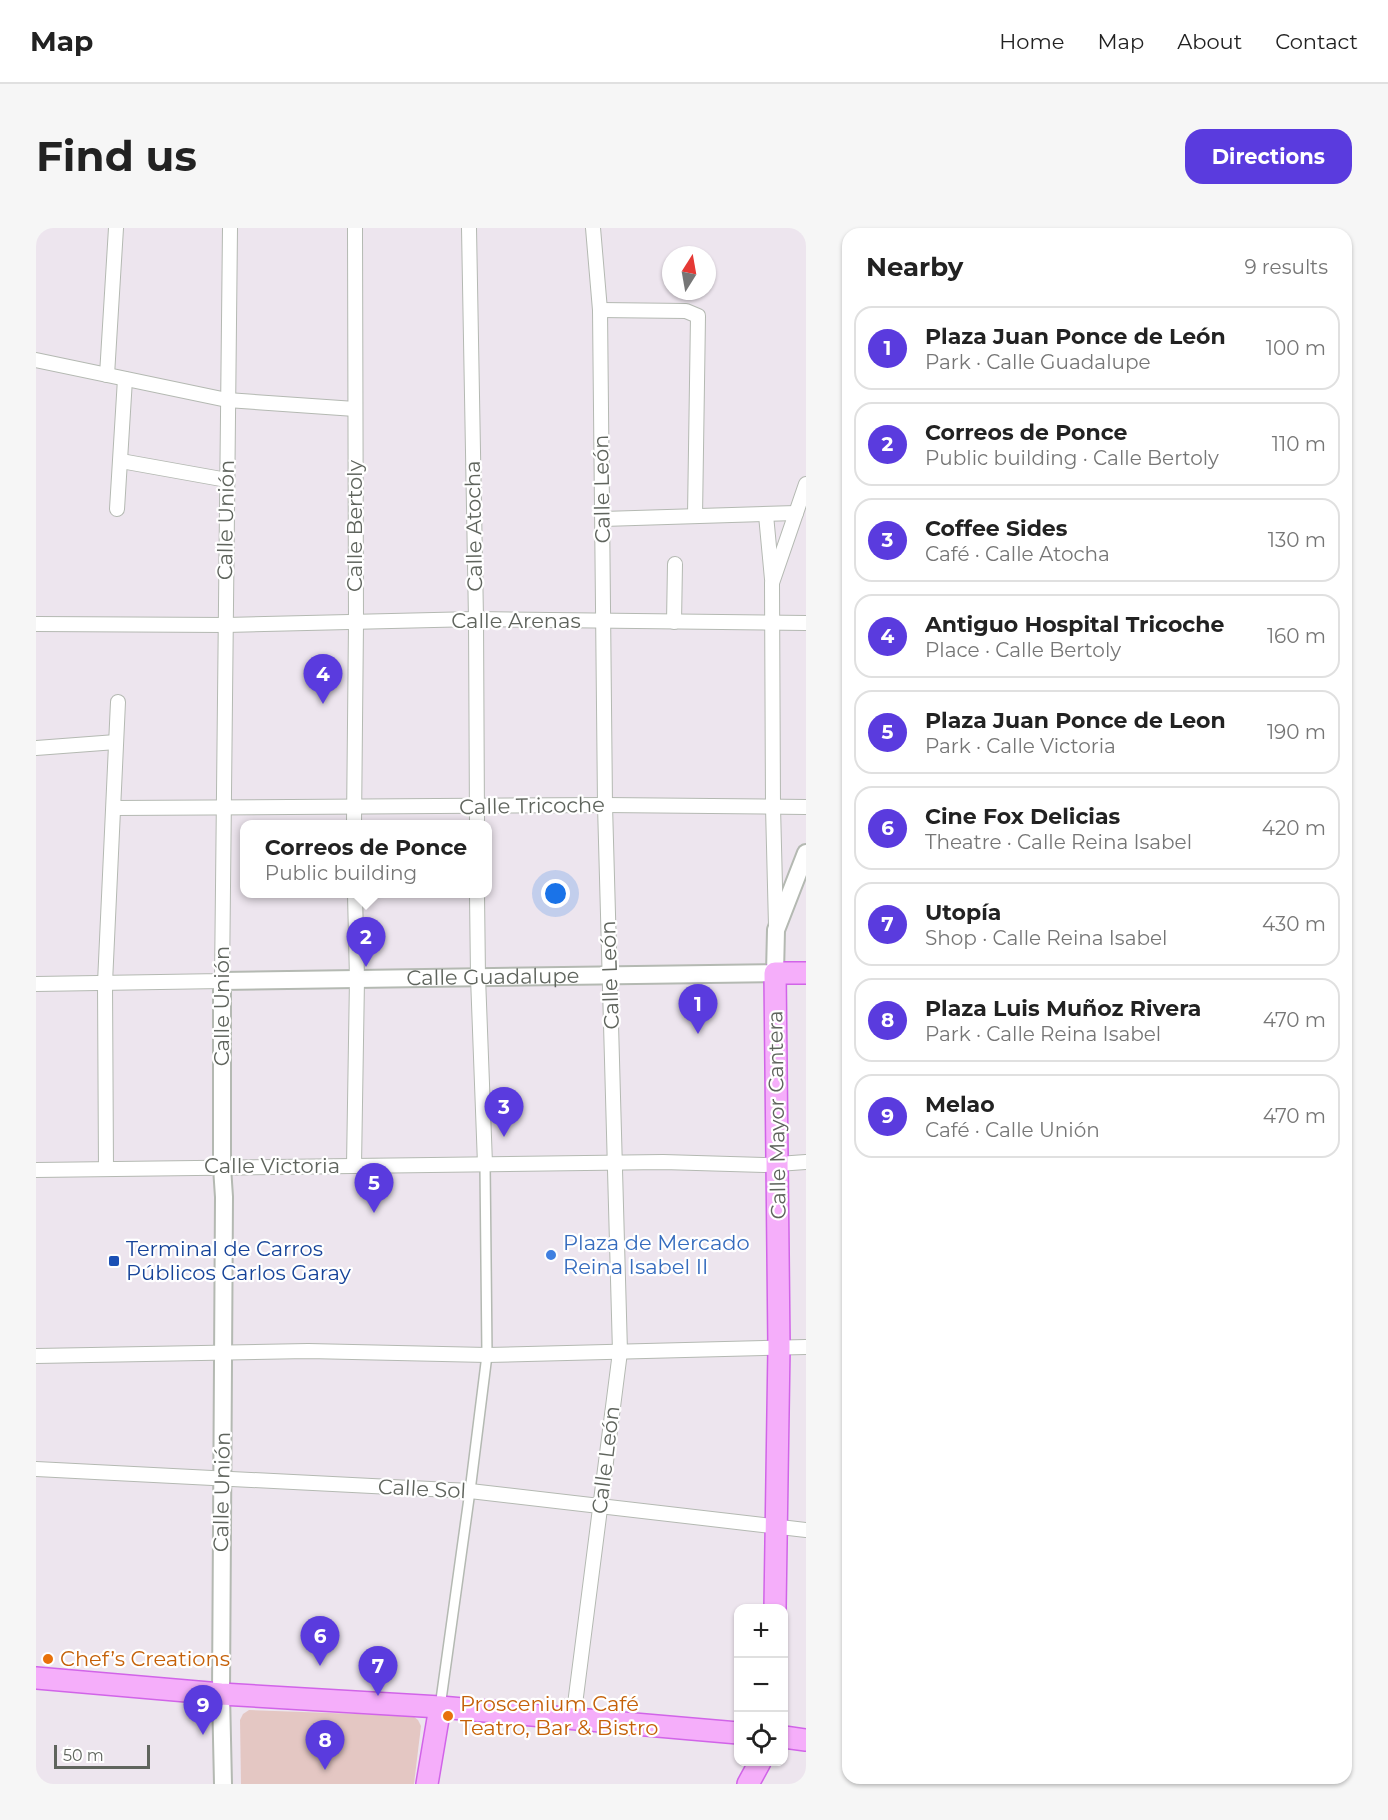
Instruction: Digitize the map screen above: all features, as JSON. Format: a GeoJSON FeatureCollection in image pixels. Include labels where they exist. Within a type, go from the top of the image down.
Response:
{"type":"FeatureCollection","features":[{"type":"Feature","properties":{"kind":"main road","name":"Calle Guadalupe"},"geometry":{"type":"LineString","coordinates":[[775,973],[806,973]]}},
{"type":"Feature","properties":{"kind":"main road","name":"Calle Mayor Cantera"},"geometry":{"type":"LineString","coordinates":[[775,973],[779,1347],[775,1604]]}},
{"type":"Feature","properties":{"kind":"main road"},"geometry":{"type":"LineString","coordinates":[[36,1678],[221,1694],[440,1707],[734,1733]]}},
{"type":"Feature","properties":{"kind":"main road"},"geometry":{"type":"LineString","coordinates":[[428,1784],[440,1707]]}},
{"type":"Feature","properties":{"kind":"main road"},"geometry":{"type":"LineString","coordinates":[[788,1738],[806,1740]]}},
{"type":"Feature","properties":{"kind":"main road"},"geometry":{"type":"LineString","coordinates":[[748,1784],[757,1766]]}},
{"type":"Feature","properties":{"kind":"street"},"geometry":{"type":"LineString","coordinates":[[107,375],[116,228]]}},
{"type":"Feature","properties":{"kind":"street","name":"Calle Unión"},"geometry":{"type":"LineString","coordinates":[[223,1784],[221,1694],[224,1352],[222,807],[230,228]]}},
{"type":"Feature","properties":{"kind":"street","name":"Calle Bertoly"},"geometry":{"type":"LineString","coordinates":[[354,820],[356,623],[355,228]]}},
{"type":"Feature","properties":{"kind":"street","name":"Calle Atocha"},"geometry":{"type":"LineString","coordinates":[[469,228],[477,820]]}},
{"type":"Feature","properties":{"kind":"street","name":"Calle León"},"geometry":{"type":"LineString","coordinates":[[573,1720],[620,1352],[605,805],[600,310],[593,228]]}},
{"type":"Feature","properties":{"kind":"street"},"geometry":{"type":"LineString","coordinates":[[600,310],[675,311],[693,313],[698,316],[694,516]]}},
{"type":"Feature","properties":{"kind":"street"},"geometry":{"type":"LineString","coordinates":[[36,360],[227,400],[354,409]]}},
{"type":"Feature","properties":{"kind":"street"},"geometry":{"type":"LineString","coordinates":[[117,508],[125,379]]}},
{"type":"Feature","properties":{"kind":"street"},"geometry":{"type":"LineString","coordinates":[[121,461],[227,480]]}},
{"type":"Feature","properties":{"kind":"street"},"geometry":{"type":"LineString","coordinates":[[772,583],[806,484]]}},
{"type":"Feature","properties":{"kind":"street"},"geometry":{"type":"LineString","coordinates":[[603,519],[796,513]]}},
{"type":"Feature","properties":{"kind":"street"},"geometry":{"type":"LineString","coordinates":[[766,515],[772,583]]}},
{"type":"Feature","properties":{"kind":"street"},"geometry":{"type":"LineString","coordinates":[[674,622],[675,564]]}},
{"type":"Feature","properties":{"kind":"street","name":"Calle Mayor Cantera"},"geometry":{"type":"LineString","coordinates":[[772,583],[775,973]]}},
{"type":"Feature","properties":{"kind":"street","name":"Calle Arenas"},"geometry":{"type":"LineString","coordinates":[[36,624],[226,626],[476,620],[806,623]]}},
{"type":"Feature","properties":{"kind":"street"},"geometry":{"type":"LineString","coordinates":[[106,1169],[105,983],[117,702]]}},
{"type":"Feature","properties":{"kind":"street"},"geometry":{"type":"LineString","coordinates":[[36,748],[116,742]]}},
{"type":"Feature","properties":{"kind":"street","name":"Calle Tricoche"},"geometry":{"type":"LineString","coordinates":[[114,808],[605,805],[806,807]]}},
{"type":"Feature","properties":{"kind":"street"},"geometry":{"type":"LineString","coordinates":[[776,930],[806,853]]}},
{"type":"Feature","properties":{"kind":"street"},"geometry":{"type":"LineString","coordinates":[[354,1166],[357,979],[355,898]]}},
{"type":"Feature","properties":{"kind":"street"},"geometry":{"type":"LineString","coordinates":[[440,1707],[487,1355],[485,1164],[477,898]]}},
{"type":"Feature","properties":{"kind":"street","name":"Calle Guadalupe"},"geometry":{"type":"LineString","coordinates":[[36,984],[775,973]]}},
{"type":"Feature","properties":{"kind":"street","name":"Calle Victoria"},"geometry":{"type":"LineString","coordinates":[[36,1170],[615,1163],[764,1165],[806,1162]]}},
{"type":"Feature","properties":{"kind":"street"},"geometry":{"type":"LineString","coordinates":[[36,1356],[308,1351],[487,1355],[806,1347]]}},
{"type":"Feature","properties":{"kind":"street","name":"Calle Sol"},"geometry":{"type":"LineString","coordinates":[[36,1469],[470,1491],[600,1508],[806,1530]]}},
{"type":"Feature","properties":{"kind":"shaded area"},"geometry":{"type":"Polygon","coordinates":[[[249,1710],[413,1716],[421,1726],[414,1784],[241,1784],[240,1720],[249,1710]]]}},
{"type":"Feature","properties":{"kind":"place","name":"Antiguo Hospital Tricoche"},"geometry":{"type":"Point","coordinates":[323,704]}},
{"type":"Feature","properties":{"kind":"place","name":"Correos de Ponce"},"geometry":{"type":"Point","coordinates":[366,967]}},
{"type":"Feature","properties":{"kind":"place","name":"Plaza Juan Ponce de León"},"geometry":{"type":"Point","coordinates":[698,1034]}},
{"type":"Feature","properties":{"kind":"place","name":"Coffee Sides"},"geometry":{"type":"Point","coordinates":[504,1137]}},
{"type":"Feature","properties":{"kind":"place","name":"Plaza Juan Ponce de Leon"},"geometry":{"type":"Point","coordinates":[374,1213]}},
{"type":"Feature","properties":{"kind":"place","name":"Plaza de Mercado Reina Isabel II"},"geometry":{"type":"Point","coordinates":[551,1255]}},
{"type":"Feature","properties":{"kind":"place","name":"Terminal de Carros Públicos Carlos Garay"},"geometry":{"type":"Point","coordinates":[114,1261]}},
{"type":"Feature","properties":{"kind":"place","name":"Chef’s Creations"},"geometry":{"type":"Point","coordinates":[48,1659]}},
{"type":"Feature","properties":{"kind":"place","name":"Cine Fox Delicias"},"geometry":{"type":"Point","coordinates":[320,1666]}},
{"type":"Feature","properties":{"kind":"place","name":"Utopía"},"geometry":{"type":"Point","coordinates":[378,1696]}},
{"type":"Feature","properties":{"kind":"place","name":"Proscenium Café Teatro, Bar & Bistro"},"geometry":{"type":"Point","coordinates":[448,1716]}},
{"type":"Feature","properties":{"kind":"place","name":"Melao"},"geometry":{"type":"Point","coordinates":[203,1735]}},
{"type":"Feature","properties":{"kind":"place","name":"Plaza Luis Muñoz Rivera"},"geometry":{"type":"Point","coordinates":[325,1770]}}]}
